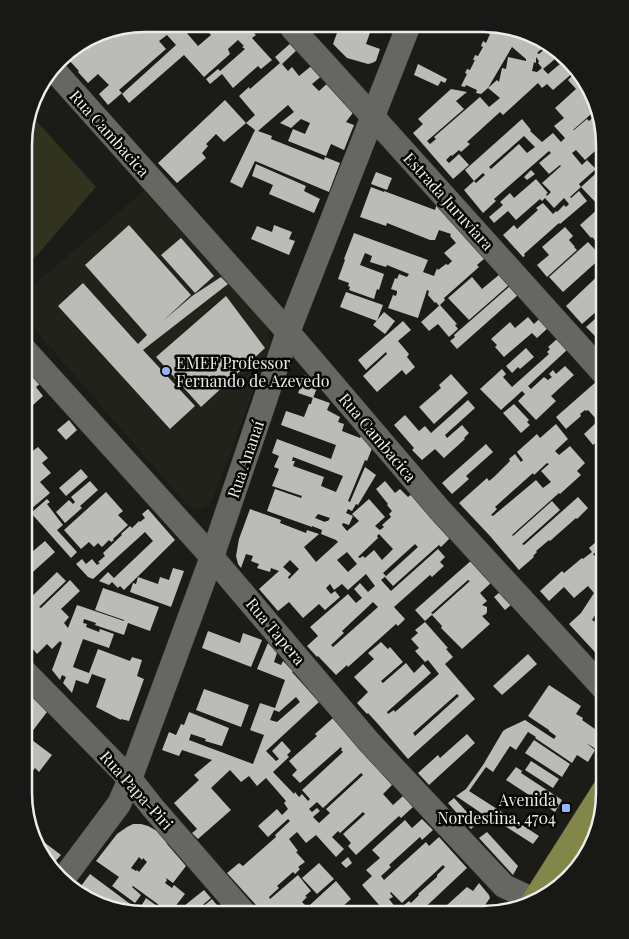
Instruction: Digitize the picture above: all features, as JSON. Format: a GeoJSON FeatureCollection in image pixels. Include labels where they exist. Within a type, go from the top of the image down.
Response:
{"type":"FeatureCollection","features":[{"type":"Feature","properties":{"kind":"main road"},"geometry":{"type":"LineString","coordinates":[[544,888],[595,808]]}},
{"type":"Feature","properties":{"kind":"street","name":"Rua Ananaí"},"geometry":{"type":"LineString","coordinates":[[67,874],[119,804],[130,779],[212,557],[288,332],[406,32]]}},
{"type":"Feature","properties":{"kind":"street","name":"Estrada Juruviara"},"geometry":{"type":"LineString","coordinates":[[296,33],[596,365]]}},
{"type":"Feature","properties":{"kind":"street","name":"Rua Cambacica"},"geometry":{"type":"LineString","coordinates":[[58,74],[288,332],[440,509],[596,680]]}},
{"type":"Feature","properties":{"kind":"street","name":"Rua Tapera"},"geometry":{"type":"LineString","coordinates":[[32,358],[212,557],[375,749],[504,886],[528,897]]}},
{"type":"Feature","properties":{"kind":"street","name":"Rua Papa-Piri"},"geometry":{"type":"LineString","coordinates":[[32,679],[130,779],[238,906]]}},
{"type":"Feature","properties":{"kind":"shaded area","name":"EMEF Professor Fernando de Azevedo"},"geometry":{"type":"Polygon","coordinates":[[[144,191],[267,327],[271,344],[214,496],[209,504],[203,508],[195,509],[188,506],[32,326],[32,286],[144,191]]]}},
{"type":"Feature","properties":{"kind":"green space"},"geometry":{"type":"Polygon","coordinates":[[[35,120],[96,187],[32,261],[32,145],[35,120]]]}},
{"type":"Feature","properties":{"kind":"building"},"geometry":{"type":"Polygon","coordinates":[[[370,32],[366,44],[380,49],[376,61],[368,64],[347,58],[333,44],[337,33],[370,32]]]}},
{"type":"Feature","properties":{"kind":"building"},"geometry":{"type":"Polygon","coordinates":[[[488,32],[527,41],[541,49],[537,53],[539,54],[543,50],[552,56],[560,63],[555,59],[543,69],[548,74],[560,64],[571,75],[553,90],[547,84],[542,88],[538,83],[503,115],[500,112],[467,142],[470,144],[461,152],[459,150],[451,155],[446,160],[449,163],[459,154],[469,165],[453,179],[413,133],[423,124],[418,119],[451,89],[467,92],[456,101],[464,109],[427,141],[430,144],[436,139],[434,137],[480,97],[489,107],[500,98],[488,88],[481,94],[476,93],[477,90],[466,85],[465,87],[461,86],[467,74],[465,73],[467,69],[470,70],[475,60],[473,60],[475,55],[478,56],[483,47],[481,46],[483,41],[486,43],[490,34],[488,32]],[[512,47],[488,88],[497,80],[499,82],[502,68],[506,69],[508,57],[526,61],[512,47]],[[536,57],[536,63],[534,62],[532,71],[537,72],[542,68],[538,63],[539,61],[536,57]]]}},
{"type":"Feature","properties":{"kind":"building"},"geometry":{"type":"Polygon","coordinates":[[[138,33],[187,33],[198,46],[211,35],[209,33],[254,33],[256,35],[252,38],[272,60],[261,69],[258,66],[233,88],[222,74],[210,84],[206,79],[218,69],[220,71],[245,49],[238,40],[228,49],[230,54],[204,77],[184,55],[129,103],[122,94],[176,45],[167,35],[159,41],[166,49],[119,90],[122,93],[108,105],[99,94],[109,85],[98,74],[88,83],[70,61],[95,44],[116,36],[138,33]]]}},
{"type":"Feature","properties":{"kind":"building"},"geometry":{"type":"Polygon","coordinates":[[[292,42],[298,49],[282,64],[288,71],[292,67],[299,76],[315,63],[324,74],[312,84],[319,91],[330,81],[355,110],[346,122],[354,125],[344,150],[331,144],[326,156],[288,141],[293,129],[305,134],[310,123],[301,119],[291,128],[280,123],[294,112],[288,105],[258,131],[272,136],[271,139],[324,160],[325,157],[340,163],[329,192],[255,161],[242,188],[230,182],[255,130],[246,123],[255,115],[239,96],[280,63],[275,57],[292,42]]]}},
{"type":"Feature","properties":{"kind":"building"},"geometry":{"type":"Polygon","coordinates":[[[418,64],[447,79],[445,83],[441,81],[438,86],[414,75],[418,64]]]}},
{"type":"Feature","properties":{"kind":"building"},"geometry":{"type":"Polygon","coordinates":[[[572,76],[588,102],[592,113],[573,130],[587,119],[589,121],[593,118],[596,131],[596,150],[585,160],[576,150],[572,153],[582,165],[587,160],[596,169],[579,184],[581,187],[570,197],[579,191],[587,201],[559,223],[523,257],[503,235],[514,225],[517,229],[543,203],[553,214],[564,205],[566,207],[569,204],[564,198],[554,208],[545,198],[542,201],[540,199],[516,220],[508,211],[494,223],[489,217],[503,205],[500,202],[510,193],[514,198],[536,179],[548,193],[546,194],[547,196],[551,192],[542,183],[561,166],[549,174],[539,163],[551,153],[549,151],[494,199],[496,201],[483,213],[464,190],[474,181],[465,170],[522,119],[530,131],[542,142],[553,133],[561,142],[565,138],[554,126],[564,118],[555,108],[576,89],[568,80],[572,76]],[[524,136],[489,167],[491,169],[519,144],[527,153],[535,147],[524,136]],[[483,173],[474,181],[476,183],[485,175],[483,173]]]}},
{"type":"Feature","properties":{"kind":"building"},"geometry":{"type":"Polygon","coordinates":[[[225,100],[246,123],[224,142],[216,134],[206,144],[208,146],[202,153],[206,158],[177,183],[158,163],[225,100]]]}},
{"type":"Feature","properties":{"kind":"building"},"geometry":{"type":"Polygon","coordinates":[[[256,164],[306,186],[304,191],[320,199],[314,213],[269,194],[273,185],[252,176],[256,164]]]}},
{"type":"Feature","properties":{"kind":"building"},"geometry":{"type":"Polygon","coordinates":[[[531,170],[535,174],[527,180],[524,177],[531,170]]]}},
{"type":"Feature","properties":{"kind":"building"},"geometry":{"type":"Polygon","coordinates":[[[376,172],[392,178],[387,190],[371,184],[376,172]]]}},
{"type":"Feature","properties":{"kind":"building"},"geometry":{"type":"Polygon","coordinates":[[[596,173],[596,203],[581,187],[596,173]]]}},
{"type":"Feature","properties":{"kind":"building"},"geometry":{"type":"Polygon","coordinates":[[[371,187],[435,210],[437,203],[485,258],[477,265],[479,267],[444,298],[445,300],[439,306],[428,295],[429,291],[427,290],[418,318],[388,308],[393,295],[396,296],[397,293],[397,291],[391,289],[395,278],[397,279],[399,274],[407,277],[409,274],[387,265],[386,267],[370,262],[372,256],[365,253],[360,265],[384,274],[374,299],[349,290],[349,283],[338,279],[354,233],[428,260],[423,272],[434,276],[437,268],[438,270],[452,261],[444,253],[456,243],[450,236],[451,234],[439,230],[435,240],[430,240],[387,223],[386,226],[360,217],[371,187]]]}},
{"type":"Feature","properties":{"kind":"building"},"geometry":{"type":"Polygon","coordinates":[[[596,211],[596,241],[591,238],[580,225],[596,211]]]}},
{"type":"Feature","properties":{"kind":"building"},"geometry":{"type":"Polygon","coordinates":[[[129,225],[191,295],[163,321],[192,296],[221,277],[228,284],[143,350],[195,406],[170,429],[58,306],[83,283],[138,344],[147,335],[85,265],[129,225]]]}},
{"type":"Feature","properties":{"kind":"building"},"geometry":{"type":"Polygon","coordinates":[[[274,225],[292,232],[289,239],[295,241],[289,255],[251,239],[257,226],[272,232],[274,225]]]}},
{"type":"Feature","properties":{"kind":"building"},"geometry":{"type":"Polygon","coordinates":[[[565,227],[573,236],[569,240],[577,250],[547,277],[537,265],[549,255],[542,247],[565,227]]]}},
{"type":"Feature","properties":{"kind":"building"},"geometry":{"type":"Polygon","coordinates":[[[181,238],[214,276],[195,293],[161,255],[181,238]]]}},
{"type":"Feature","properties":{"kind":"building"},"geometry":{"type":"Polygon","coordinates":[[[588,242],[596,251],[596,262],[563,292],[549,277],[588,242]]]}},
{"type":"Feature","properties":{"kind":"building"},"geometry":{"type":"Polygon","coordinates":[[[500,274],[509,285],[469,320],[448,298],[472,277],[482,289],[500,274]]]}},
{"type":"Feature","properties":{"kind":"building"},"geometry":{"type":"Polygon","coordinates":[[[596,278],[596,312],[582,324],[566,306],[596,278]]]}},
{"type":"Feature","properties":{"kind":"building"},"geometry":{"type":"Polygon","coordinates":[[[510,286],[518,295],[457,349],[450,341],[455,337],[454,335],[510,286]]]}},
{"type":"Feature","properties":{"kind":"building"},"geometry":{"type":"Polygon","coordinates":[[[346,292],[383,305],[377,321],[340,307],[346,292]]]}},
{"type":"Feature","properties":{"kind":"building"},"geometry":{"type":"Polygon","coordinates":[[[226,296],[265,348],[201,407],[156,357],[226,296]]]}},
{"type":"Feature","properties":{"kind":"building"},"geometry":{"type":"Polygon","coordinates":[[[440,305],[457,324],[455,325],[458,329],[449,337],[438,324],[429,331],[421,322],[440,305]]]}},
{"type":"Feature","properties":{"kind":"building"},"geometry":{"type":"Polygon","coordinates":[[[384,312],[395,321],[385,334],[373,325],[384,312]]]}},
{"type":"Feature","properties":{"kind":"building"},"geometry":{"type":"Polygon","coordinates":[[[528,317],[534,324],[539,319],[548,328],[537,338],[532,333],[504,357],[491,339],[510,322],[515,328],[528,317]]]}},
{"type":"Feature","properties":{"kind":"building"},"geometry":{"type":"Polygon","coordinates":[[[596,318],[596,337],[586,327],[596,318]]]}},
{"type":"Feature","properties":{"kind":"building"},"geometry":{"type":"Polygon","coordinates":[[[403,321],[411,330],[398,341],[409,354],[407,357],[415,367],[406,375],[402,370],[377,392],[363,376],[387,354],[386,352],[366,370],[358,360],[403,321]]]}},
{"type":"Feature","properties":{"kind":"building"},"geometry":{"type":"Polygon","coordinates":[[[557,339],[567,350],[528,386],[531,389],[544,377],[548,380],[552,377],[549,374],[553,370],[556,374],[565,366],[574,375],[551,396],[556,401],[536,420],[518,401],[525,394],[522,391],[501,410],[480,389],[502,369],[506,374],[503,377],[512,387],[549,354],[547,352],[550,349],[548,347],[557,339]]]}},
{"type":"Feature","properties":{"kind":"building"},"geometry":{"type":"Polygon","coordinates":[[[526,348],[534,357],[512,373],[506,366],[526,348]]]}},
{"type":"Feature","properties":{"kind":"building"},"geometry":{"type":"Polygon","coordinates":[[[451,374],[468,393],[434,424],[419,407],[441,388],[439,385],[451,374]]]}},
{"type":"Feature","properties":{"kind":"building"},"geometry":{"type":"Polygon","coordinates":[[[305,375],[317,388],[313,398],[298,393],[305,375]]]}},
{"type":"Feature","properties":{"kind":"building"},"geometry":{"type":"Polygon","coordinates":[[[32,376],[40,384],[36,387],[43,396],[33,405],[32,376]]]}},
{"type":"Feature","properties":{"kind":"building"},"geometry":{"type":"Polygon","coordinates":[[[596,382],[596,419],[588,410],[585,410],[566,429],[556,417],[596,382]]]}},
{"type":"Feature","properties":{"kind":"building"},"geometry":{"type":"Polygon","coordinates":[[[313,397],[330,403],[327,410],[340,417],[338,422],[344,424],[342,431],[360,438],[362,434],[373,446],[348,501],[350,502],[365,467],[376,475],[358,505],[356,504],[352,511],[348,509],[346,513],[353,516],[349,525],[343,523],[342,525],[347,531],[359,521],[352,514],[369,499],[385,517],[375,526],[380,530],[384,527],[382,525],[391,517],[389,514],[392,511],[376,489],[385,481],[395,493],[400,489],[408,497],[413,493],[452,536],[441,547],[439,545],[393,586],[385,577],[418,547],[415,544],[383,573],[386,576],[381,580],[391,591],[438,549],[445,557],[440,562],[444,566],[432,577],[430,575],[394,607],[405,619],[398,626],[396,624],[348,667],[347,665],[336,675],[307,646],[318,636],[310,627],[348,594],[356,603],[362,598],[354,589],[360,583],[368,592],[375,586],[366,574],[348,590],[342,584],[334,590],[330,584],[326,588],[331,594],[335,591],[340,597],[325,610],[319,604],[303,618],[289,602],[278,611],[259,589],[279,571],[271,568],[270,572],[257,568],[259,564],[251,561],[253,556],[246,554],[241,568],[236,556],[239,539],[250,509],[281,520],[280,523],[306,533],[307,530],[319,534],[304,547],[316,562],[338,542],[321,534],[322,530],[267,511],[275,489],[301,498],[302,496],[272,486],[279,469],[274,467],[279,456],[272,453],[277,439],[331,459],[336,445],[281,425],[286,411],[304,417],[309,404],[311,404],[313,397]],[[293,457],[292,461],[295,461],[293,466],[324,477],[321,486],[336,492],[343,476],[293,457]],[[318,514],[315,518],[325,522],[330,518],[318,514]],[[379,534],[378,538],[358,557],[363,556],[365,558],[374,550],[382,560],[393,549],[379,534]],[[347,552],[337,560],[348,572],[357,564],[347,552]],[[290,560],[283,567],[291,574],[288,577],[289,579],[299,569],[290,560]],[[373,602],[342,631],[344,633],[331,645],[333,647],[378,607],[373,602]]]}},
{"type":"Feature","properties":{"kind":"building"},"geometry":{"type":"Polygon","coordinates":[[[468,400],[475,408],[445,435],[447,438],[462,425],[469,433],[444,458],[435,449],[422,460],[412,450],[414,448],[394,425],[405,415],[419,431],[425,426],[431,433],[468,400]]]}},
{"type":"Feature","properties":{"kind":"building"},"geometry":{"type":"Polygon","coordinates":[[[514,404],[529,420],[527,422],[530,425],[521,433],[503,413],[514,404]]]}},
{"type":"Feature","properties":{"kind":"building"},"geometry":{"type":"Polygon","coordinates":[[[69,420],[77,430],[66,440],[57,430],[69,420]]]}},
{"type":"Feature","properties":{"kind":"building"},"geometry":{"type":"Polygon","coordinates":[[[596,423],[596,442],[593,445],[584,434],[596,423]]]}},
{"type":"Feature","properties":{"kind":"building"},"geometry":{"type":"Polygon","coordinates":[[[556,424],[568,439],[555,451],[559,455],[570,446],[585,463],[577,471],[581,475],[512,535],[552,501],[560,510],[522,544],[524,545],[578,497],[588,508],[536,551],[534,557],[519,570],[459,503],[487,478],[489,481],[494,477],[515,454],[521,462],[523,460],[517,452],[537,434],[540,438],[556,424]],[[547,463],[534,475],[533,473],[495,507],[497,509],[491,515],[493,516],[536,480],[543,488],[551,482],[541,471],[549,464],[547,463]]]}},
{"type":"Feature","properties":{"kind":"building"},"geometry":{"type":"Polygon","coordinates":[[[486,444],[493,452],[466,476],[469,479],[452,494],[442,483],[486,444]]]}},
{"type":"Feature","properties":{"kind":"building"},"geometry":{"type":"Polygon","coordinates":[[[38,447],[48,458],[42,463],[51,473],[40,482],[50,493],[32,508],[32,452],[38,447]]]}},
{"type":"Feature","properties":{"kind":"building"},"geometry":{"type":"Polygon","coordinates":[[[81,469],[88,477],[66,496],[59,488],[81,469]]]}},
{"type":"Feature","properties":{"kind":"building"},"geometry":{"type":"Polygon","coordinates":[[[90,481],[98,490],[65,523],[56,512],[69,500],[73,504],[75,502],[71,497],[90,481]]]}},
{"type":"Feature","properties":{"kind":"building"},"geometry":{"type":"Polygon","coordinates":[[[106,492],[123,511],[118,515],[128,525],[114,540],[111,542],[109,540],[102,547],[98,543],[94,547],[89,542],[81,549],[64,530],[106,492]]]}},
{"type":"Feature","properties":{"kind":"building"},"geometry":{"type":"Polygon","coordinates":[[[47,499],[50,502],[47,504],[63,525],[57,530],[77,552],[71,558],[32,514],[47,499]]]}},
{"type":"Feature","properties":{"kind":"building"},"geometry":{"type":"Polygon","coordinates":[[[148,509],[175,540],[124,590],[120,586],[118,588],[112,582],[109,585],[99,581],[108,572],[114,578],[153,541],[145,532],[93,579],[88,577],[76,564],[82,559],[86,564],[92,559],[97,565],[100,563],[98,562],[105,556],[103,553],[130,526],[132,528],[145,518],[142,514],[148,509]]]}},
{"type":"Feature","properties":{"kind":"building"},"geometry":{"type":"Polygon","coordinates":[[[45,541],[55,552],[32,573],[32,552],[45,541]]]}},
{"type":"Feature","properties":{"kind":"building"},"geometry":{"type":"Polygon","coordinates":[[[596,542],[596,552],[593,554],[596,557],[596,614],[592,620],[596,622],[596,653],[569,624],[581,613],[594,593],[588,586],[574,598],[564,587],[549,601],[540,591],[562,571],[564,573],[592,552],[589,548],[596,542]]]}},
{"type":"Feature","properties":{"kind":"building"},"geometry":{"type":"Polygon","coordinates":[[[473,559],[492,582],[480,593],[487,601],[482,605],[487,607],[487,612],[482,616],[490,624],[462,649],[441,628],[442,626],[432,615],[470,581],[468,580],[431,613],[433,614],[425,621],[415,610],[473,559]]]}},
{"type":"Feature","properties":{"kind":"building"},"geometry":{"type":"Polygon","coordinates":[[[173,568],[184,571],[171,607],[130,592],[133,583],[136,584],[138,577],[158,584],[160,577],[169,580],[173,568]]]}},
{"type":"Feature","properties":{"kind":"building"},"geometry":{"type":"Polygon","coordinates":[[[57,572],[66,581],[39,607],[41,608],[70,580],[80,591],[61,609],[69,617],[64,623],[68,628],[77,605],[124,621],[95,610],[103,588],[159,607],[150,631],[128,623],[124,635],[84,619],[83,623],[87,624],[86,627],[99,632],[100,629],[114,634],[109,648],[83,639],[73,667],[89,673],[98,649],[130,661],[132,657],[142,660],[137,676],[144,679],[129,721],[121,720],[96,707],[106,679],[92,674],[88,684],[76,680],[72,693],[63,683],[66,677],[62,675],[60,680],[52,670],[62,643],[60,641],[52,649],[47,644],[37,654],[32,648],[32,596],[57,572]]]}},
{"type":"Feature","properties":{"kind":"building"},"geometry":{"type":"Polygon","coordinates":[[[500,592],[511,605],[505,610],[494,597],[500,592]]]}},
{"type":"Feature","properties":{"kind":"building"},"geometry":{"type":"Polygon","coordinates":[[[425,622],[448,648],[446,649],[453,657],[445,664],[475,699],[408,759],[357,703],[368,692],[354,677],[374,659],[368,653],[381,642],[388,649],[390,647],[403,662],[381,681],[383,683],[406,663],[414,673],[423,664],[431,673],[387,712],[388,714],[394,710],[395,712],[439,674],[428,660],[425,662],[415,651],[419,648],[411,639],[418,633],[415,630],[425,622]],[[457,694],[413,733],[415,736],[459,696],[457,694]]]}},
{"type":"Feature","properties":{"kind":"building"},"geometry":{"type":"Polygon","coordinates":[[[208,631],[240,643],[243,633],[262,640],[251,667],[202,648],[208,631]]]}},
{"type":"Feature","properties":{"kind":"building"},"geometry":{"type":"Polygon","coordinates":[[[268,643],[277,653],[274,662],[281,665],[283,661],[294,670],[292,672],[319,702],[266,751],[276,761],[279,759],[272,751],[282,741],[291,751],[287,755],[289,757],[273,772],[294,794],[295,792],[299,797],[302,794],[308,801],[310,799],[302,790],[343,752],[341,747],[300,783],[292,775],[297,770],[289,761],[317,736],[315,734],[333,718],[392,785],[383,794],[393,805],[403,796],[413,807],[401,818],[399,816],[356,855],[348,846],[351,843],[343,834],[365,814],[363,812],[340,833],[338,831],[332,837],[344,849],[336,857],[316,835],[306,843],[297,832],[289,839],[298,851],[296,852],[305,862],[298,867],[300,869],[295,874],[293,872],[277,886],[279,888],[269,897],[270,899],[298,875],[311,891],[302,902],[305,905],[257,906],[227,873],[239,863],[243,866],[276,837],[275,835],[290,821],[288,819],[268,837],[258,826],[277,809],[282,815],[288,809],[284,803],[286,801],[266,778],[257,786],[249,776],[241,782],[230,770],[211,788],[231,810],[198,839],[192,833],[197,829],[174,803],[199,780],[194,775],[212,760],[182,750],[179,756],[162,750],[169,732],[176,735],[181,724],[184,725],[189,712],[229,728],[222,746],[191,734],[189,740],[253,764],[264,735],[250,730],[260,703],[275,708],[285,680],[257,669],[268,643]],[[296,697],[279,712],[274,710],[270,720],[277,722],[300,702],[296,697]],[[361,773],[323,808],[317,802],[309,809],[312,812],[317,808],[320,811],[313,817],[319,823],[330,813],[326,809],[363,775],[361,773]]]}},
{"type":"Feature","properties":{"kind":"building"},"geometry":{"type":"Polygon","coordinates":[[[528,654],[537,664],[502,695],[493,686],[528,654]]]}},
{"type":"Feature","properties":{"kind":"building"},"geometry":{"type":"Polygon","coordinates":[[[549,685],[581,706],[576,714],[596,730],[596,749],[586,743],[595,750],[588,762],[577,755],[572,763],[528,732],[516,750],[510,746],[493,772],[486,767],[469,791],[539,836],[533,844],[494,819],[493,821],[456,796],[466,789],[506,729],[525,720],[554,739],[556,736],[528,716],[549,685]]]}},
{"type":"Feature","properties":{"kind":"building"},"geometry":{"type":"Polygon","coordinates":[[[204,689],[249,705],[241,727],[196,710],[204,689]]]}},
{"type":"Feature","properties":{"kind":"building"},"geometry":{"type":"Polygon","coordinates":[[[32,693],[47,712],[32,732],[32,693]]]}},
{"type":"Feature","properties":{"kind":"building"},"geometry":{"type":"Polygon","coordinates":[[[467,734],[475,743],[429,785],[418,773],[438,755],[440,758],[467,734]]]}},
{"type":"Feature","properties":{"kind":"building"},"geometry":{"type":"Polygon","coordinates":[[[32,740],[52,755],[39,772],[35,768],[32,772],[32,740]]]}},
{"type":"Feature","properties":{"kind":"building"},"geometry":{"type":"Polygon","coordinates":[[[534,740],[570,764],[562,777],[525,753],[534,740]]]}},
{"type":"Feature","properties":{"kind":"building"},"geometry":{"type":"Polygon","coordinates":[[[531,761],[559,779],[553,788],[525,770],[531,761]]]}},
{"type":"Feature","properties":{"kind":"building"},"geometry":{"type":"Polygon","coordinates":[[[516,767],[522,771],[521,773],[562,800],[555,812],[506,780],[516,767]]]}},
{"type":"Feature","properties":{"kind":"building"},"geometry":{"type":"Polygon","coordinates":[[[454,798],[477,823],[471,829],[448,803],[454,798]]]}},
{"type":"Feature","properties":{"kind":"building"},"geometry":{"type":"Polygon","coordinates":[[[422,819],[433,830],[422,840],[420,837],[389,865],[391,867],[381,876],[384,880],[426,842],[429,846],[439,837],[467,868],[427,906],[403,906],[409,901],[411,903],[437,877],[445,867],[443,865],[402,903],[391,892],[393,897],[389,899],[394,906],[380,906],[362,885],[372,876],[366,870],[380,858],[372,850],[405,820],[412,828],[422,819]]]}},
{"type":"Feature","properties":{"kind":"building"},"geometry":{"type":"Polygon","coordinates":[[[133,824],[148,826],[159,832],[186,866],[173,883],[166,878],[165,883],[172,888],[174,885],[185,894],[176,906],[160,906],[133,886],[141,895],[135,903],[112,886],[119,877],[96,861],[117,834],[133,824]],[[139,857],[131,868],[139,872],[147,862],[143,858],[142,860],[139,857]]]}},
{"type":"Feature","properties":{"kind":"building"},"geometry":{"type":"Polygon","coordinates":[[[487,832],[518,866],[513,875],[479,838],[487,832]]]}},
{"type":"Feature","properties":{"kind":"building"},"geometry":{"type":"Polygon","coordinates":[[[44,842],[61,855],[55,861],[44,842]]]}},
{"type":"Feature","properties":{"kind":"building"},"geometry":{"type":"Polygon","coordinates":[[[348,857],[352,863],[346,868],[341,863],[348,857]]]}},
{"type":"Feature","properties":{"kind":"building"},"geometry":{"type":"Polygon","coordinates":[[[319,863],[334,879],[317,894],[302,878],[319,863]]]}},
{"type":"Feature","properties":{"kind":"building"},"geometry":{"type":"Polygon","coordinates":[[[90,874],[133,906],[102,898],[81,886],[90,874]]]}},
{"type":"Feature","properties":{"kind":"building"},"geometry":{"type":"Polygon","coordinates":[[[336,881],[351,899],[343,906],[309,906],[336,881]]]}},
{"type":"Feature","properties":{"kind":"building"},"geometry":{"type":"Polygon","coordinates":[[[479,883],[489,895],[490,898],[484,906],[446,906],[467,887],[473,891],[479,883]]]}},
{"type":"Feature","properties":{"kind":"building"},"geometry":{"type":"Polygon","coordinates":[[[204,890],[211,898],[202,906],[184,906],[204,890]]]}},
{"type":"Feature","properties":{"kind":"building"},"geometry":{"type":"Polygon","coordinates":[[[146,898],[157,906],[145,906],[141,906],[146,898]]]}},
{"type":"Feature","properties":{"kind":"building"},"geometry":{"type":"Polygon","coordinates":[[[212,899],[218,906],[204,906],[212,899]]]}},
{"type":"Feature","properties":{"kind":"place","name":"EMEF Professor Fernando de Azevedo"},"geometry":{"type":"Point","coordinates":[166,371]}},
{"type":"Feature","properties":{"kind":"place","name":"Avenida Nordestina, 4704"},"geometry":{"type":"Point","coordinates":[566,808]}}]}
